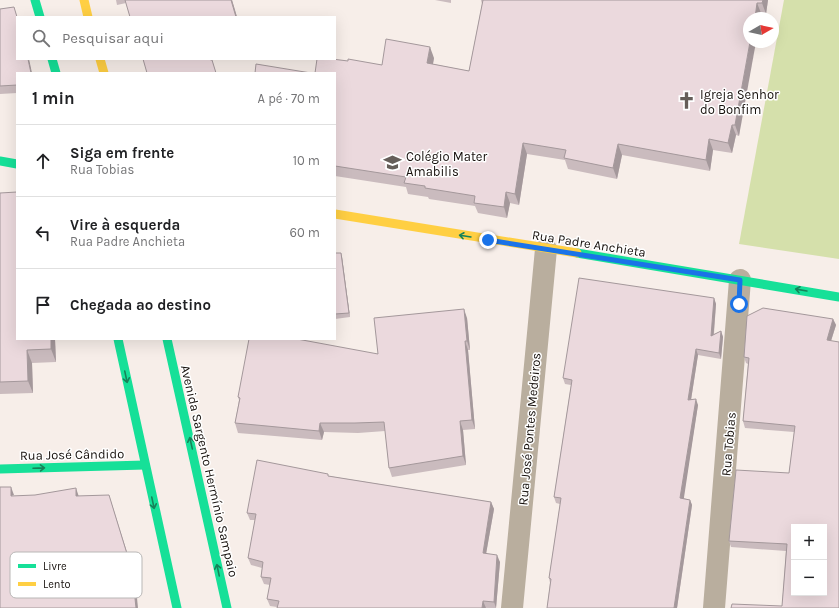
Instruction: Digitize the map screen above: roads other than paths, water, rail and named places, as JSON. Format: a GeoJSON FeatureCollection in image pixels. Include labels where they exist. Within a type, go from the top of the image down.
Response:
{"type":"FeatureCollection","features":[{"type":"Feature","properties":{"kind":"street"},"geometry":{"type":"LineString","coordinates":[[35,0],[40,16]]}},
{"type":"Feature","properties":{"kind":"street"},"geometry":{"type":"LineString","coordinates":[[84,0],[88,16]]}},
{"type":"Feature","properties":{"kind":"street"},"geometry":{"type":"LineString","coordinates":[[52,60],[56,72]]}},
{"type":"Feature","properties":{"kind":"street"},"geometry":{"type":"LineString","coordinates":[[100,60],[104,72]]}},
{"type":"Feature","properties":{"kind":"street"},"geometry":{"type":"LineString","coordinates":[[0,161],[16,164]]}},
{"type":"Feature","properties":{"kind":"street","name":"Rua Padre Anchieta"},"geometry":{"type":"LineString","coordinates":[[336,214],[839,297]]}},
{"type":"Feature","properties":{"kind":"street","name":"Rua José Pontes Medeiros"},"geometry":{"type":"LineString","coordinates":[[512,608],[546,249]]}},
{"type":"Feature","properties":{"kind":"street","name":"Rua Tobias"},"geometry":{"type":"LineString","coordinates":[[714,608],[740,280]]}},
{"type":"Feature","properties":{"kind":"street"},"geometry":{"type":"LineString","coordinates":[[118,340],[177,608]]}},
{"type":"Feature","properties":{"kind":"street","name":"Avenida Sargento Hermínio Sampaio"},"geometry":{"type":"LineString","coordinates":[[167,340],[227,608]]}},
{"type":"Feature","properties":{"kind":"street","name":"Rua José Cândido"},"geometry":{"type":"LineString","coordinates":[[0,469],[145,465]]}},
{"type":"Feature","properties":{"kind":"place","name":"Igreja Senhor do Bonfim"},"geometry":{"type":"Point","coordinates":[687,101]}},
{"type":"Feature","properties":{"kind":"place","name":"Colégio Mater Amabilis"},"geometry":{"type":"Point","coordinates":[393,163]}}]}
